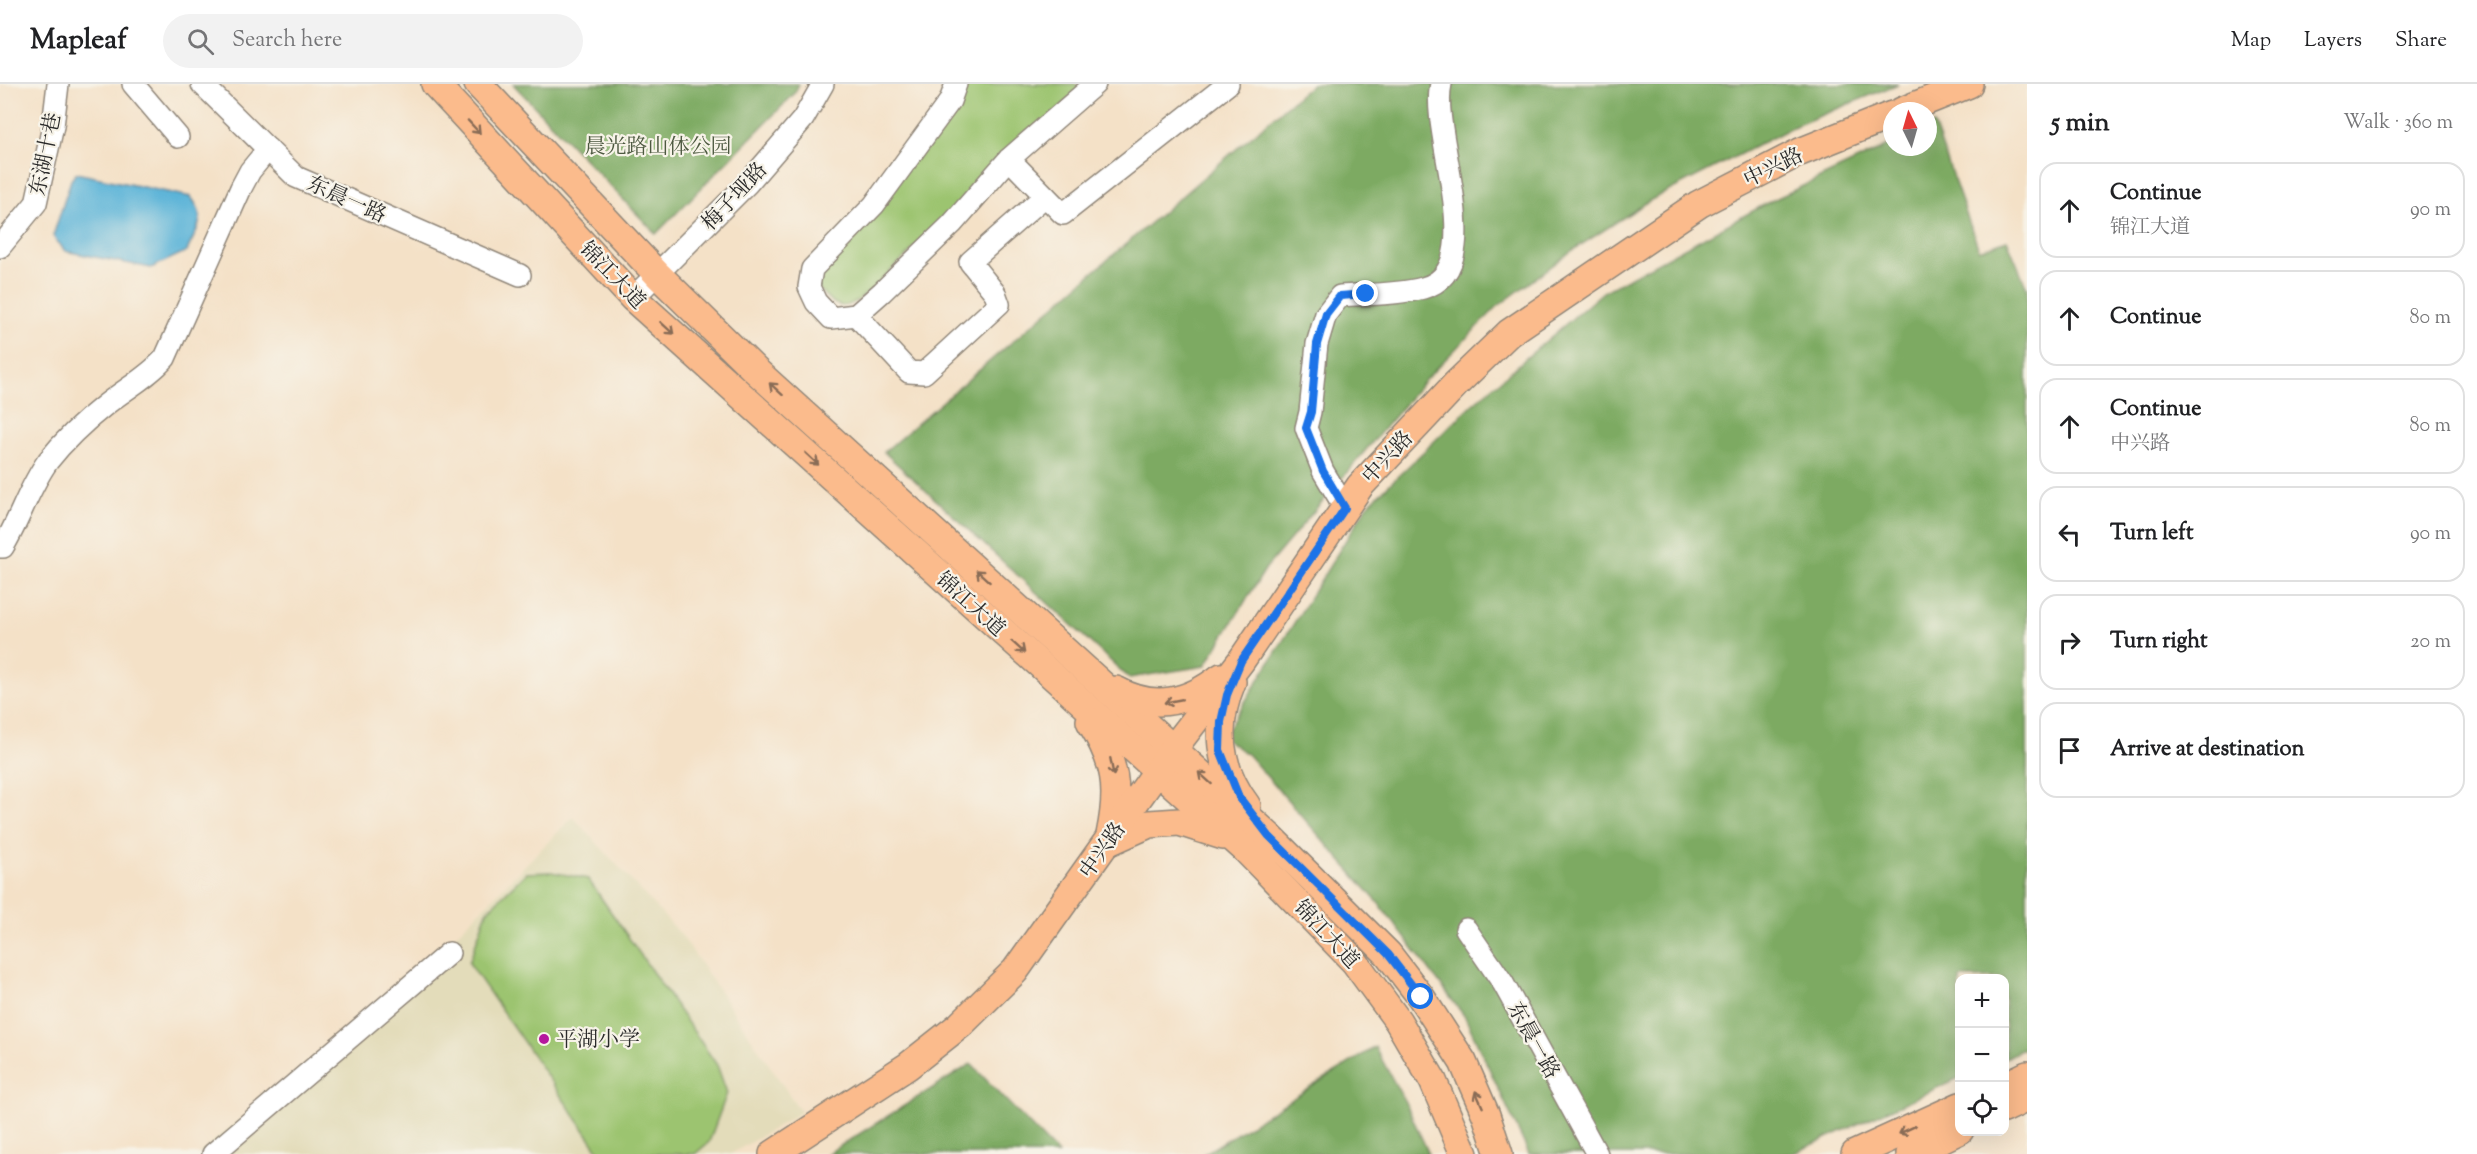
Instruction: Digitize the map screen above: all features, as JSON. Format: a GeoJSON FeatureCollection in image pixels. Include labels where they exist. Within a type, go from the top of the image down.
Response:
{"type":"FeatureCollection","features":[{"type":"Feature","properties":{"kind":"main road","name":"锦江大道"},"geometry":{"type":"LineString","coordinates":[[435,84],[633,298],[1246,850],[1354,961],[1398,1021],[1433,1081],[1464,1154]]}},
{"type":"Feature","properties":{"kind":"main road","name":"锦江大道"},"geometry":{"type":"LineString","coordinates":[[478,84],[658,275],[754,369],[1269,836],[1388,954],[1421,997],[1463,1062],[1486,1115],[1499,1154]]}},
{"type":"Feature","properties":{"kind":"main road"},"geometry":{"type":"LineString","coordinates":[[1924,102],[1969,84]]}},
{"type":"Feature","properties":{"kind":"main road","name":"中兴路"},"geometry":{"type":"LineString","coordinates":[[773,1154],[908,1066],[960,1025],[1016,971],[1173,749],[1241,661],[1360,486],[1456,384],[1509,333],[1699,204],[1800,153],[1883,119]]}},
{"type":"Feature","properties":{"kind":"main road"},"geometry":{"type":"LineString","coordinates":[[1096,679],[1139,701],[1168,704],[1188,698],[1211,685],[1241,661]]}},
{"type":"Feature","properties":{"kind":"main road"},"geometry":{"type":"LineString","coordinates":[[1241,661],[1227,695],[1221,722],[1220,750],[1239,797],[1269,836]]}},
{"type":"Feature","properties":{"kind":"main road"},"geometry":{"type":"LineString","coordinates":[[1075,698],[1112,761],[1115,807],[1108,842]]}},
{"type":"Feature","properties":{"kind":"main road"},"geometry":{"type":"LineString","coordinates":[[1108,842],[1149,824],[1179,822],[1219,834],[1246,850]]}},
{"type":"Feature","properties":{"kind":"main road"},"geometry":{"type":"LineString","coordinates":[[2009,1084],[2027,1075]]}},
{"type":"Feature","properties":{"kind":"main road"},"geometry":{"type":"LineString","coordinates":[[2009,1107],[2027,1098]]}},
{"type":"Feature","properties":{"kind":"main road"},"geometry":{"type":"LineString","coordinates":[[1855,1154],[1955,1108]]}},
{"type":"Feature","properties":{"kind":"main road"},"geometry":{"type":"LineString","coordinates":[[1910,1154],[1955,1132]]}},
{"type":"Feature","properties":{"kind":"street","name":"东湖十巷"},"geometry":{"type":"LineString","coordinates":[[0,247],[36,204],[58,84]]}},
{"type":"Feature","properties":{"kind":"street"},"geometry":{"type":"LineString","coordinates":[[133,84],[178,137]]}},
{"type":"Feature","properties":{"kind":"street","name":"东晨一路"},"geometry":{"type":"LineString","coordinates":[[202,84],[296,177],[520,275]]}},
{"type":"Feature","properties":{"kind":"street","name":"梅子垭路"},"geometry":{"type":"LineString","coordinates":[[633,298],[748,183],[803,119],[823,84]]}},
{"type":"Feature","properties":{"kind":"street"},"geometry":{"type":"LineString","coordinates":[[956,84],[950,101],[874,205],[812,269],[809,286],[816,302],[831,318],[856,315],[952,224],[1008,159],[1091,85]]}},
{"type":"Feature","properties":{"kind":"street"},"geometry":{"type":"LineString","coordinates":[[1008,159],[1064,214],[1228,84]]}},
{"type":"Feature","properties":{"kind":"street"},"geometry":{"type":"LineString","coordinates":[[1345,508],[1323,471],[1306,428],[1311,412],[1317,344],[1326,314],[1340,296],[1424,288],[1441,280],[1450,266],[1457,223],[1439,113],[1441,84]]}},
{"type":"Feature","properties":{"kind":"street"},"geometry":{"type":"LineString","coordinates":[[0,547],[3,547],[14,529],[36,479],[49,459],[104,406],[152,372],[165,358],[241,188],[250,171],[268,149]]}},
{"type":"Feature","properties":{"kind":"street"},"geometry":{"type":"LineString","coordinates":[[856,315],[909,372],[924,373],[999,304],[995,293],[970,262],[1045,196]]}},
{"type":"Feature","properties":{"kind":"street","name":"东晨一路"},"geometry":{"type":"LineString","coordinates":[[1466,929],[1503,983],[1597,1154]]}},
{"type":"Feature","properties":{"kind":"street"},"geometry":{"type":"LineString","coordinates":[[213,1154],[449,953]]}},
{"type":"Feature","properties":{"kind":"shaded area","name":"平湖小学"},"geometry":{"type":"Polygon","coordinates":[[[573,817],[682,936],[801,1112],[731,1154],[198,1154],[424,967],[573,817]]]}},
{"type":"Feature","properties":{"kind":"green space","name":"晨光路山体公园"},"geometry":{"type":"Polygon","coordinates":[[[513,84],[799,84],[794,94],[656,234],[513,84]]]}},
{"type":"Feature","properties":{"kind":"green space"},"geometry":{"type":"Polygon","coordinates":[[[962,84],[1075,84],[1081,88],[872,289],[849,305],[837,305],[817,286],[819,273],[962,84]]]}},
{"type":"Feature","properties":{"kind":"green space"},"geometry":{"type":"Polygon","coordinates":[[[1312,84],[1898,84],[1795,126],[1649,201],[1573,250],[1497,307],[1425,380],[1266,568],[1205,666],[1129,678],[884,452],[1312,84]]]}},
{"type":"Feature","properties":{"kind":"green space"},"geometry":{"type":"Polygon","coordinates":[[[1937,132],[1979,250],[2007,240],[2027,288],[2027,1047],[2009,1056],[2009,974],[1955,974],[1955,1080],[1792,1154],[1529,1154],[1465,1017],[1381,906],[1248,755],[1223,737],[1367,506],[1474,403],[1603,292],[1773,200],[1883,148],[1883,156],[1937,156],[1937,132]]]}},
{"type":"Feature","properties":{"kind":"green space"},"geometry":{"type":"Polygon","coordinates":[[[551,872],[588,879],[717,1065],[727,1093],[709,1142],[695,1154],[601,1154],[469,963],[487,911],[526,873],[551,872]]]}},
{"type":"Feature","properties":{"kind":"green space"},"geometry":{"type":"Polygon","coordinates":[[[1375,1047],[1405,1102],[1429,1154],[1204,1154],[1375,1047]]]}},
{"type":"Feature","properties":{"kind":"green space"},"geometry":{"type":"Polygon","coordinates":[[[971,1064],[1058,1154],[827,1154],[971,1064]]]}},
{"type":"Feature","properties":{"kind":"water"},"geometry":{"type":"Polygon","coordinates":[[[76,173],[191,197],[199,211],[200,218],[187,251],[151,268],[65,251],[53,236],[71,180],[76,173]]]}},
{"type":"Feature","properties":{"kind":"place","name":"平湖小学"},"geometry":{"type":"Point","coordinates":[544,1039]}},
{"type":"Feature","properties":{"kind":"route"},"geometry":{"type":"LineString","coordinates":[[1366,294],[1340,296],[1326,314],[1317,344],[1311,412],[1306,428],[1323,471],[1345,508],[1241,661],[1227,695],[1221,722],[1220,750],[1239,797],[1269,836],[1388,954],[1421,997]]}}]}
